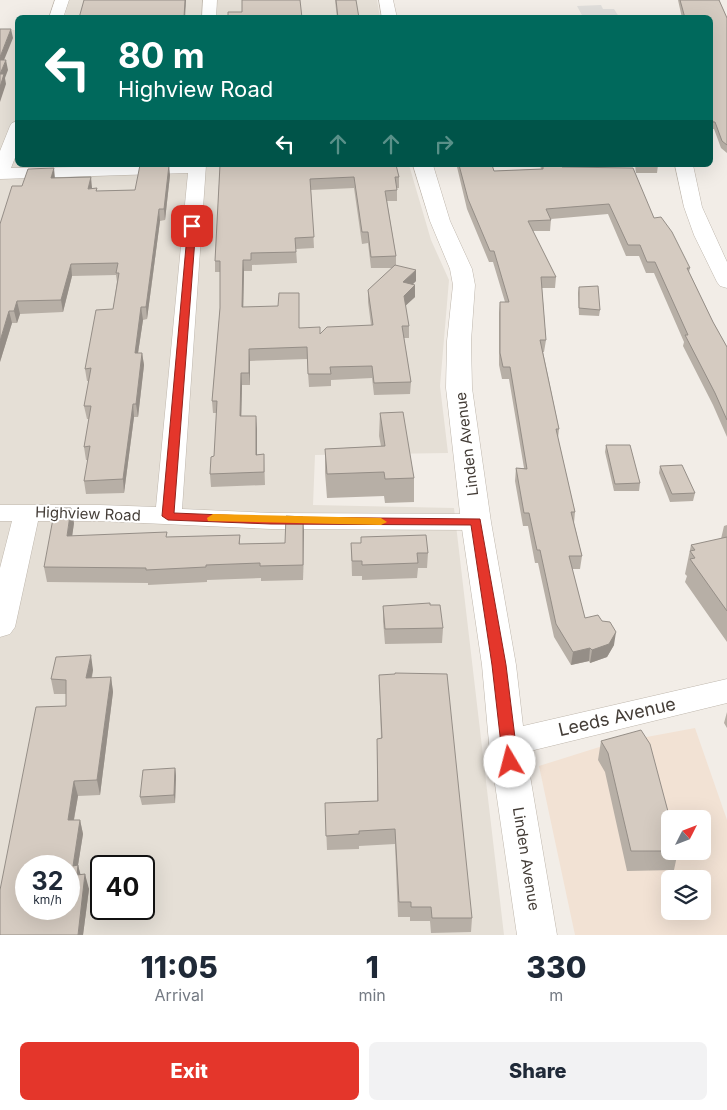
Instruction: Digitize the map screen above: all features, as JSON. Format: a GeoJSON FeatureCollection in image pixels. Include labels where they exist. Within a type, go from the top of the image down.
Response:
{"type":"FeatureCollection","features":[{"type":"Feature","properties":{"kind":"street"},"geometry":{"type":"LineString","coordinates":[[57,15],[62,0]]}},
{"type":"Feature","properties":{"kind":"street"},"geometry":{"type":"LineString","coordinates":[[209,15],[210,0]]}},
{"type":"Feature","properties":{"kind":"street"},"geometry":{"type":"LineString","coordinates":[[386,0],[389,15]]}},
{"type":"Feature","properties":{"kind":"street"},"geometry":{"type":"LineString","coordinates":[[15,134],[0,174],[196,167],[168,516]]}},
{"type":"Feature","properties":{"kind":"street","name":"Linden Avenue"},"geometry":{"type":"LineString","coordinates":[[424,167],[440,221],[461,269],[464,285],[460,341],[460,388],[476,522],[499,665],[507,743],[538,935]]}},
{"type":"Feature","properties":{"kind":"street"},"geometry":{"type":"LineString","coordinates":[[684,167],[693,207],[704,235],[727,282]]}},
{"type":"Feature","properties":{"kind":"street"},"geometry":{"type":"LineString","coordinates":[[0,627],[27,512]]}},
{"type":"Feature","properties":{"kind":"street","name":"Highview Road"},"geometry":{"type":"LineString","coordinates":[[0,513],[27,512],[271,520],[476,522]]}},
{"type":"Feature","properties":{"kind":"street","name":"Leeds Avenue"},"geometry":{"type":"LineString","coordinates":[[507,743],[727,691]]}},
{"type":"Feature","properties":{"kind":"shaded area"},"geometry":{"type":"Polygon","coordinates":[[[69,0],[377,0],[380,15],[65,15],[69,0]]]}},
{"type":"Feature","properties":{"kind":"shaded area"},"geometry":{"type":"Polygon","coordinates":[[[601,5],[603,9],[614,9],[618,15],[582,15],[577,6],[601,5]]]}},
{"type":"Feature","properties":{"kind":"shaded area"},"geometry":{"type":"Polygon","coordinates":[[[0,30],[15,30],[15,167],[410,167],[431,240],[449,280],[440,386],[448,453],[315,455],[313,505],[454,508],[504,935],[0,935],[0,30]]]}},
{"type":"Feature","properties":{"kind":"shaded area"},"geometry":{"type":"Polygon","coordinates":[[[695,728],[727,820],[727,935],[575,935],[539,766],[609,744],[695,728]]]}},
{"type":"Feature","properties":{"kind":"building"},"geometry":{"type":"Polygon","coordinates":[[[84,0],[185,0],[184,15],[80,15],[84,0]]]}},
{"type":"Feature","properties":{"kind":"building"},"geometry":{"type":"Polygon","coordinates":[[[242,0],[300,0],[302,15],[228,15],[228,12],[242,12],[242,0]]]}},
{"type":"Feature","properties":{"kind":"building"},"geometry":{"type":"Polygon","coordinates":[[[336,0],[356,0],[358,15],[338,15],[336,0]]]}},
{"type":"Feature","properties":{"kind":"building"},"geometry":{"type":"Polygon","coordinates":[[[680,0],[719,0],[727,18],[727,145],[722,141],[715,122],[713,122],[713,15],[684,15],[680,0]]]}},
{"type":"Feature","properties":{"kind":"building"},"geometry":{"type":"Polygon","coordinates":[[[0,29],[11,29],[0,57],[0,29]]]}},
{"type":"Feature","properties":{"kind":"building"},"geometry":{"type":"Polygon","coordinates":[[[0,60],[6,60],[0,74],[0,60]]]}},
{"type":"Feature","properties":{"kind":"building"},"geometry":{"type":"Polygon","coordinates":[[[0,74],[4,74],[0,87],[0,74]]]}},
{"type":"Feature","properties":{"kind":"building"},"geometry":{"type":"Polygon","coordinates":[[[140,167],[169,167],[164,209],[159,209],[146,307],[141,307],[135,353],[142,353],[136,404],[133,404],[123,479],[84,481],[90,446],[84,447],[91,406],[84,406],[91,368],[85,369],[96,310],[113,309],[119,273],[116,273],[118,263],[71,264],[61,300],[17,301],[14,311],[9,311],[0,341],[0,224],[12,186],[22,186],[28,169],[54,168],[51,178],[91,177],[88,189],[97,188],[96,191],[135,190],[140,167]]]}},
{"type":"Feature","properties":{"kind":"building"},"geometry":{"type":"Polygon","coordinates":[[[220,167],[396,167],[399,177],[395,177],[397,190],[385,191],[396,256],[371,257],[368,232],[362,232],[354,177],[310,179],[314,237],[295,238],[296,252],[251,253],[251,260],[243,260],[242,307],[278,306],[279,293],[299,293],[299,328],[320,327],[320,334],[327,327],[373,325],[368,290],[395,265],[416,270],[403,282],[415,285],[404,296],[409,326],[402,326],[411,382],[374,383],[372,366],[330,367],[331,374],[308,374],[307,347],[249,349],[249,373],[241,373],[240,416],[256,416],[256,455],[264,454],[264,472],[210,474],[211,457],[214,456],[217,401],[212,401],[220,308],[220,261],[215,261],[220,167]]]}},
{"type":"Feature","properties":{"kind":"building"},"geometry":{"type":"Polygon","coordinates":[[[460,167],[493,167],[494,171],[543,169],[543,167],[633,168],[654,218],[661,217],[672,232],[690,268],[687,268],[727,347],[727,420],[685,335],[688,335],[655,262],[647,262],[640,245],[628,245],[609,204],[546,209],[551,220],[528,221],[556,277],[541,277],[546,340],[540,340],[559,429],[556,429],[575,512],[571,512],[582,556],[569,556],[585,618],[598,615],[602,621],[610,622],[616,632],[609,644],[592,650],[590,648],[573,652],[556,624],[540,550],[537,550],[529,513],[524,513],[516,468],[527,469],[510,367],[503,367],[500,353],[500,302],[509,302],[494,251],[490,251],[468,199],[460,167]]]}},
{"type":"Feature","properties":{"kind":"building"},"geometry":{"type":"Polygon","coordinates":[[[598,286],[600,310],[579,308],[579,287],[598,286]]]}},
{"type":"Feature","properties":{"kind":"building"},"geometry":{"type":"Polygon","coordinates":[[[403,412],[414,478],[385,479],[384,472],[327,474],[325,449],[385,446],[380,413],[403,412]]]}},
{"type":"Feature","properties":{"kind":"building"},"geometry":{"type":"Polygon","coordinates":[[[606,445],[630,445],[640,483],[615,484],[606,445]]]}},
{"type":"Feature","properties":{"kind":"building"},"geometry":{"type":"Polygon","coordinates":[[[682,465],[695,493],[672,494],[660,466],[682,465]]]}},
{"type":"Feature","properties":{"kind":"building"},"geometry":{"type":"Polygon","coordinates":[[[55,508],[71,508],[67,536],[167,532],[166,537],[240,535],[239,544],[285,543],[286,516],[303,517],[303,565],[260,566],[260,563],[146,570],[146,568],[44,567],[55,508]]]}},
{"type":"Feature","properties":{"kind":"building"},"geometry":{"type":"Polygon","coordinates":[[[426,535],[428,553],[417,553],[418,563],[362,565],[362,561],[352,561],[351,543],[361,543],[361,537],[426,535]]]}},
{"type":"Feature","properties":{"kind":"building"},"geometry":{"type":"Polygon","coordinates":[[[727,537],[727,611],[690,559],[695,558],[690,551],[695,550],[691,545],[727,537]]]}},
{"type":"Feature","properties":{"kind":"building"},"geometry":{"type":"Polygon","coordinates":[[[430,603],[430,605],[440,605],[443,628],[385,629],[383,606],[430,603]]]}},
{"type":"Feature","properties":{"kind":"building"},"geometry":{"type":"Polygon","coordinates":[[[91,655],[86,678],[111,677],[97,780],[74,781],[68,820],[80,820],[75,855],[15,855],[15,920],[80,920],[78,935],[0,935],[0,890],[36,707],[66,706],[66,680],[51,679],[56,657],[91,655]]]}},
{"type":"Feature","properties":{"kind":"building"},"geometry":{"type":"Polygon","coordinates":[[[395,673],[447,674],[472,918],[432,918],[431,907],[411,907],[411,902],[399,902],[395,829],[359,831],[359,834],[326,836],[325,803],[378,801],[377,739],[382,738],[379,675],[395,673]]]}},
{"type":"Feature","properties":{"kind":"building"},"geometry":{"type":"Polygon","coordinates":[[[641,730],[650,744],[668,810],[661,810],[661,851],[631,851],[608,753],[601,741],[641,730]]]}},
{"type":"Feature","properties":{"kind":"building"},"geometry":{"type":"Polygon","coordinates":[[[175,768],[174,795],[140,797],[143,770],[175,768]]]}},
{"type":"Feature","properties":{"kind":"building"},"geometry":{"type":"Polygon","coordinates":[[[85,874],[80,918],[80,875],[85,874]]]}},
{"type":"Feature","properties":{"kind":"slow traffic"},"geometry":{"type":"LineString","coordinates":[[213,518],[381,522]]}},
{"type":"Feature","properties":{"kind":"route"},"geometry":{"type":"LineString","coordinates":[[192,226],[168,516],[365,522],[476,522],[499,665],[510,762]]}}]}
